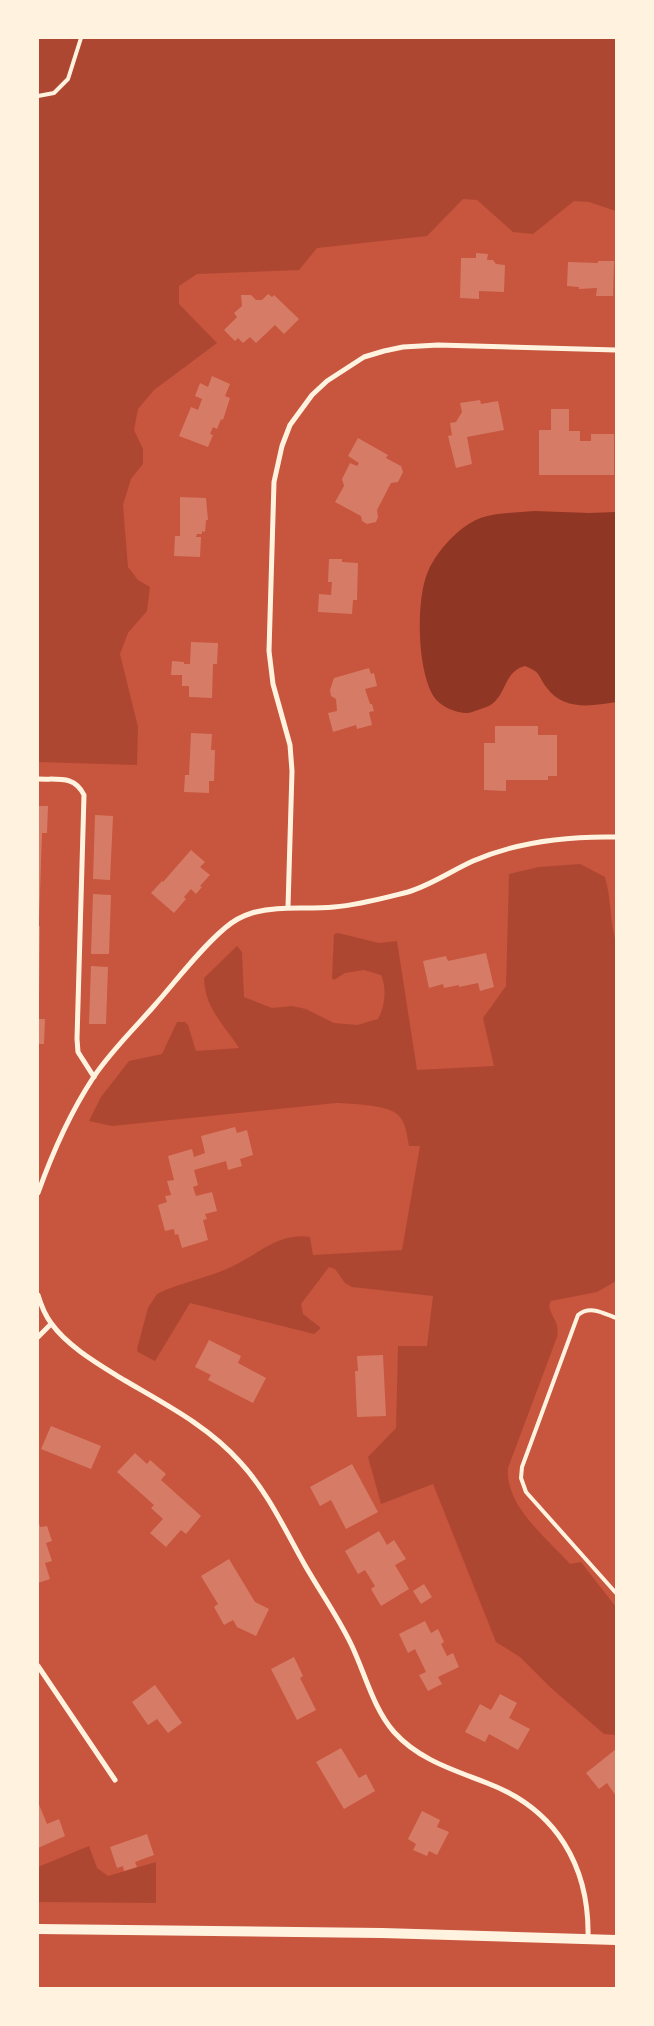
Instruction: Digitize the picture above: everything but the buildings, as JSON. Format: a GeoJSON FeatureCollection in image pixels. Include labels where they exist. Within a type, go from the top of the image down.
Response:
{"type":"FeatureCollection","features":[{"type":"Feature","properties":{"kind":"main road"},"geometry":{"type":"LineString","coordinates":[[38,1929],[382,1933],[616,1940]]}},
{"type":"Feature","properties":{"kind":"street"},"geometry":{"type":"LineString","coordinates":[[288,907],[292,770],[290,745],[273,684],[269,651],[272,507],[277,465],[290,425],[312,395],[344,369],[384,350],[430,345],[616,350]]}},
{"type":"Feature","properties":{"kind":"street"},"geometry":{"type":"LineString","coordinates":[[38,779],[70,780],[80,785],[84,795],[77,1039],[78,1052],[94,1077]]}},
{"type":"Feature","properties":{"kind":"street"},"geometry":{"type":"LineString","coordinates":[[38,1193],[65,1129],[94,1077],[112,1053],[225,928],[238,919],[252,913],[288,907],[348,906],[410,891],[430,883],[472,861],[528,843],[566,837],[616,837]]}},
{"type":"Feature","properties":{"kind":"street"},"geometry":{"type":"LineString","coordinates":[[38,1295],[51,1324],[93,1361],[188,1418],[210,1434],[241,1463],[268,1501],[310,1574],[339,1619],[382,1715],[394,1732],[408,1746],[431,1761],[488,1783],[519,1798],[546,1819],[556,1830],[580,1874],[587,1905],[588,1939]]}},
{"type":"Feature","properties":{"kind":"street"},"geometry":{"type":"LineString","coordinates":[[38,1337],[51,1324]]}},
{"type":"Feature","properties":{"kind":"street"},"geometry":{"type":"LineString","coordinates":[[38,1666],[115,1780]]}},
{"type":"Feature","properties":{"kind":"lane"},"geometry":{"type":"LineString","coordinates":[[38,96],[54,93],[68,79],[81,38]]}},
{"type":"Feature","properties":{"kind":"lane"},"geometry":{"type":"LineString","coordinates":[[616,1318],[596,1310],[584,1310],[578,1315],[522,1467],[521,1478],[526,1492],[616,1593]]}},
{"type":"Feature","properties":{"kind":"shaded area"},"geometry":{"type":"Polygon","coordinates":[[[38,38],[616,38],[616,211],[589,202],[574,201],[533,234],[513,232],[477,200],[463,199],[427,236],[317,248],[299,270],[197,274],[179,286],[179,304],[217,343],[154,390],[138,409],[134,430],[143,449],[143,464],[131,479],[123,505],[128,567],[138,580],[150,587],[147,611],[128,633],[120,654],[138,727],[137,765],[38,762],[38,38]]]}},
{"type":"Feature","properties":{"kind":"shaded area"},"geometry":{"type":"Polygon","coordinates":[[[534,511],[616,512],[616,702],[597,705],[570,704],[554,695],[537,673],[525,666],[509,677],[501,694],[490,705],[468,713],[448,708],[434,697],[428,685],[421,654],[421,601],[427,574],[435,558],[446,543],[467,525],[495,514],[534,511]]]}},
{"type":"Feature","properties":{"kind":"shaded area"},"geometry":{"type":"Polygon","coordinates":[[[580,864],[605,877],[615,939],[616,1281],[597,1292],[551,1301],[549,1306],[557,1324],[557,1337],[508,1468],[509,1482],[513,1495],[529,1520],[570,1564],[581,1562],[616,1607],[616,1735],[604,1734],[551,1688],[520,1657],[496,1642],[433,1484],[381,1504],[368,1457],[396,1428],[398,1346],[427,1346],[433,1296],[352,1287],[345,1283],[335,1269],[329,1267],[301,1304],[303,1314],[321,1328],[314,1334],[190,1303],[155,1361],[138,1352],[137,1349],[148,1308],[157,1294],[224,1270],[279,1241],[299,1236],[310,1237],[313,1255],[402,1250],[420,1146],[409,1146],[406,1129],[400,1117],[391,1111],[376,1106],[336,1103],[112,1126],[89,1121],[101,1097],[129,1061],[162,1054],[177,1022],[185,1022],[188,1025],[196,1051],[239,1048],[211,1007],[205,989],[204,978],[237,946],[242,952],[244,997],[272,1008],[292,1006],[306,1009],[334,1023],[357,1025],[378,1019],[384,997],[383,980],[381,975],[364,970],[345,973],[334,980],[332,978],[334,934],[338,933],[379,943],[397,941],[417,1070],[494,1066],[483,1018],[506,986],[509,874],[539,867],[580,864]]]}},
{"type":"Feature","properties":{"kind":"shaded area"},"geometry":{"type":"Polygon","coordinates":[[[89,1846],[97,1868],[108,1876],[156,1862],[156,1903],[38,1902],[38,1867],[89,1846]]]}}]}
